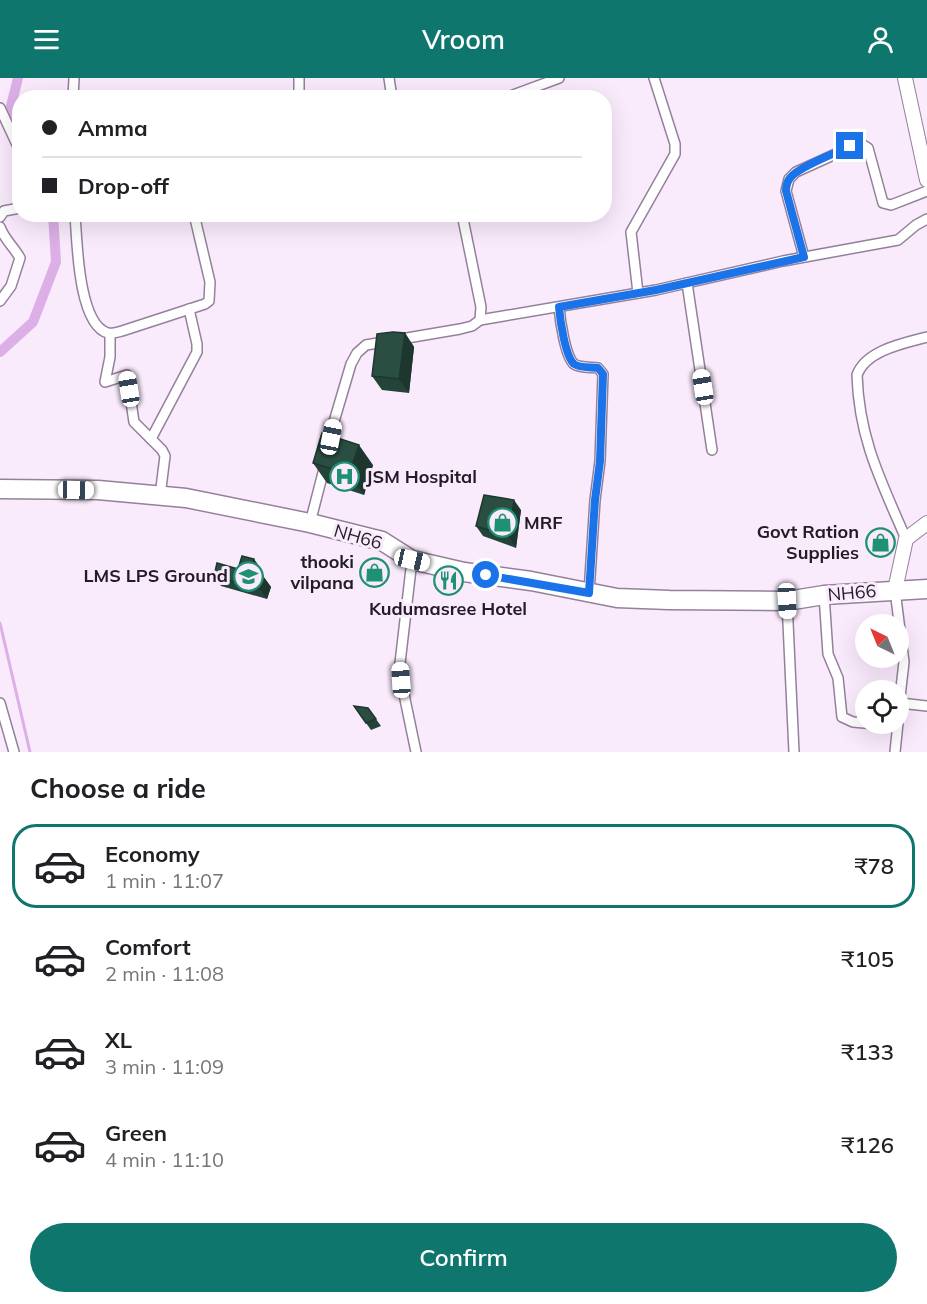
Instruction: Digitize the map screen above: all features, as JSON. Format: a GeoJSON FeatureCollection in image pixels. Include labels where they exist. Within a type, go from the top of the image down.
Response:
{"type":"FeatureCollection","features":[{"type":"Feature","properties":{"kind":"highway","name":"NH66"},"geometry":{"type":"LineString","coordinates":[[0,489],[99,490],[186,498],[382,541],[412,560],[464,572],[531,581],[617,598],[787,601],[824,595],[927,589]]}},
{"type":"Feature","properties":{"kind":"street"},"geometry":{"type":"LineString","coordinates":[[527,90],[559,78]]}},
{"type":"Feature","properties":{"kind":"street"},"geometry":{"type":"LineString","coordinates":[[638,293],[631,232],[675,154],[675,144],[654,78]]}},
{"type":"Feature","properties":{"kind":"street"},"geometry":{"type":"LineString","coordinates":[[905,78],[927,180]]}},
{"type":"Feature","properties":{"kind":"street"},"geometry":{"type":"LineString","coordinates":[[0,108],[12,133]]}},
{"type":"Feature","properties":{"kind":"street"},"geometry":{"type":"LineString","coordinates":[[804,257],[786,191],[789,178],[796,172],[860,143],[868,148],[884,202],[891,205],[927,191]]}},
{"type":"Feature","properties":{"kind":"street"},"geometry":{"type":"LineString","coordinates":[[0,217],[4,211],[12,210]]}},
{"type":"Feature","properties":{"kind":"street"},"geometry":{"type":"LineString","coordinates":[[310,524],[333,424],[351,364],[357,353],[366,345],[460,329],[472,326],[480,320],[638,293],[804,257],[898,240],[927,219]]}},
{"type":"Feature","properties":{"kind":"street"},"geometry":{"type":"LineString","coordinates":[[76,222],[85,300],[93,321],[110,334],[209,301],[210,282],[196,222]]}},
{"type":"Feature","properties":{"kind":"street"},"geometry":{"type":"LineString","coordinates":[[464,222],[481,307],[480,320]]}},
{"type":"Feature","properties":{"kind":"street"},"geometry":{"type":"LineString","coordinates":[[0,227],[16,249],[20,263],[11,286],[0,301]]}},
{"type":"Feature","properties":{"kind":"street"},"geometry":{"type":"LineString","coordinates":[[687,283],[712,450]]}},
{"type":"Feature","properties":{"kind":"street"},"geometry":{"type":"LineString","coordinates":[[559,307],[564,337],[572,362],[579,366],[598,368],[603,374],[600,461],[589,593]]}},
{"type":"Feature","properties":{"kind":"street"},"geometry":{"type":"LineString","coordinates":[[151,439],[197,352],[189,309]]}},
{"type":"Feature","properties":{"kind":"street"},"geometry":{"type":"LineString","coordinates":[[110,334],[110,357],[105,382],[127,375],[134,422],[162,450],[165,456],[160,496]]}},
{"type":"Feature","properties":{"kind":"street"},"geometry":{"type":"LineString","coordinates":[[902,680],[904,662],[895,590],[906,539],[873,463],[862,427],[857,375],[860,368],[879,354],[901,344],[927,337]]}},
{"type":"Feature","properties":{"kind":"street"},"geometry":{"type":"LineString","coordinates":[[906,539],[927,522]]}},
{"type":"Feature","properties":{"kind":"street"},"geometry":{"type":"LineString","coordinates":[[412,560],[400,663],[401,680],[416,752]]}},
{"type":"Feature","properties":{"kind":"street"},"geometry":{"type":"LineString","coordinates":[[824,595],[828,654],[838,678],[842,717],[855,722]]}},
{"type":"Feature","properties":{"kind":"street"},"geometry":{"type":"LineString","coordinates":[[787,601],[794,752]]}},
{"type":"Feature","properties":{"kind":"street"},"geometry":{"type":"LineString","coordinates":[[0,703],[14,752]]}},
{"type":"Feature","properties":{"kind":"street"},"geometry":{"type":"LineString","coordinates":[[909,704],[927,706]]}},
{"type":"Feature","properties":{"kind":"street"},"geometry":{"type":"LineString","coordinates":[[895,752],[896,734]]}},
{"type":"Feature","properties":{"kind":"building"},"geometry":{"type":"Polygon","coordinates":[[[405,333],[399,379],[372,376],[377,334],[405,333]]]}},
{"type":"Feature","properties":{"kind":"building"},"geometry":{"type":"Polygon","coordinates":[[[322,433],[359,445],[349,474],[313,463],[322,433]]]}},
{"type":"Feature","properties":{"kind":"building"},"geometry":{"type":"Polygon","coordinates":[[[484,495],[514,500],[509,537],[476,526],[484,495]]]}},
{"type":"Feature","properties":{"kind":"building"},"geometry":{"type":"Polygon","coordinates":[[[242,556],[254,559],[250,573],[263,576],[260,589],[214,576],[217,563],[238,569],[242,556]]]}},
{"type":"Feature","properties":{"kind":"building"},"geometry":{"type":"Polygon","coordinates":[[[354,706],[368,708],[376,719],[366,723],[354,706]]]}},
{"type":"Feature","properties":{"kind":"waterway"},"geometry":{"type":"LineString","coordinates":[[15,90],[18,78]]}},
{"type":"Feature","properties":{"kind":"waterway"},"geometry":{"type":"LineString","coordinates":[[12,102],[12,108]]}},
{"type":"Feature","properties":{"kind":"waterway"},"geometry":{"type":"LineString","coordinates":[[0,352],[33,322],[56,262],[54,222]]}},
{"type":"Feature","properties":{"kind":"waterway"},"geometry":{"type":"LineString","coordinates":[[0,623],[30,752]]}},
{"type":"Feature","properties":{"kind":"place","name":"JSM Hospital"},"geometry":{"type":"Point","coordinates":[345,477]}},
{"type":"Feature","properties":{"kind":"place","name":"MRF"},"geometry":{"type":"Point","coordinates":[503,523]}},
{"type":"Feature","properties":{"kind":"place","name":"Govt Ration Supplies"},"geometry":{"type":"Point","coordinates":[880,542]}},
{"type":"Feature","properties":{"kind":"place","name":"thooki vilpana"},"geometry":{"type":"Point","coordinates":[375,572]}},
{"type":"Feature","properties":{"kind":"place","name":"LMS LPS Ground"},"geometry":{"type":"Point","coordinates":[249,576]}},
{"type":"Feature","properties":{"kind":"place","name":"Kudumasree Hotel"},"geometry":{"type":"Point","coordinates":[448,580]}},
{"type":"Feature","properties":{"kind":"route"},"geometry":{"type":"LineString","coordinates":[[486,575],[531,581],[589,593],[600,461],[603,374],[598,368],[579,366],[572,362],[561,325],[559,307],[656,290],[804,257],[786,191],[789,178],[796,172],[850,146]]}}]}
